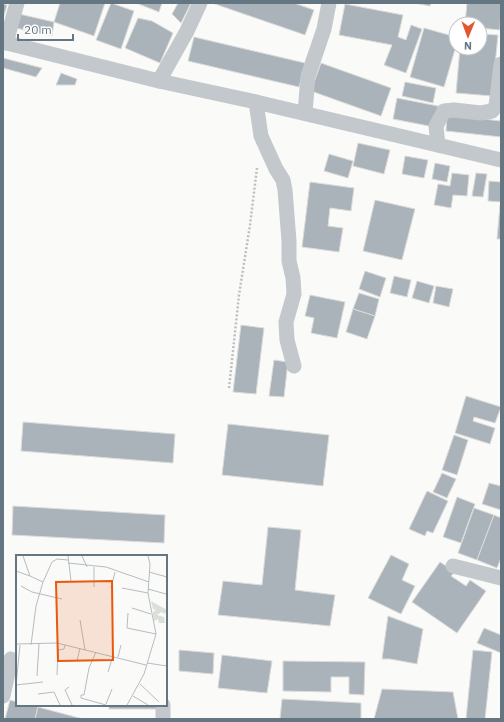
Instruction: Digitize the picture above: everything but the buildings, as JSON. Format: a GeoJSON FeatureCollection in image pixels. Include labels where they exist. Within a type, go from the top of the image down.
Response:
{"type":"FeatureCollection","features":[{"type":"Feature","properties":{"kind":"street"},"geometry":{"type":"LineString","coordinates":[[17,3],[4,42],[160,81],[305,113],[501,160]]}},
{"type":"Feature","properties":{"kind":"street"},"geometry":{"type":"LineString","coordinates":[[160,81],[187,31],[200,3]]}},
{"type":"Feature","properties":{"kind":"street"},"geometry":{"type":"LineString","coordinates":[[305,113],[308,76],[324,29],[330,3]]}},
{"type":"Feature","properties":{"kind":"street"},"geometry":{"type":"LineString","coordinates":[[438,145],[436,126],[444,111],[454,110],[480,113],[492,112],[496,106],[501,64]]}},
{"type":"Feature","properties":{"kind":"street"},"geometry":{"type":"LineString","coordinates":[[256,102],[260,136],[283,180],[285,190],[289,261],[293,278],[294,294],[286,322],[286,328],[287,340],[294,366]]}},
{"type":"Feature","properties":{"kind":"street"},"geometry":{"type":"LineString","coordinates":[[453,566],[501,578]]}},
{"type":"Feature","properties":{"kind":"street"},"geometry":{"type":"LineString","coordinates":[[3,696],[11,659]]}},
{"type":"Feature","properties":{"kind":"street"},"geometry":{"type":"LineString","coordinates":[[163,706],[163,719]]}},
{"type":"Feature","properties":{"kind":"path"},"geometry":{"type":"LineString","coordinates":[[229,388],[239,295],[250,225],[257,166]]}}]}
